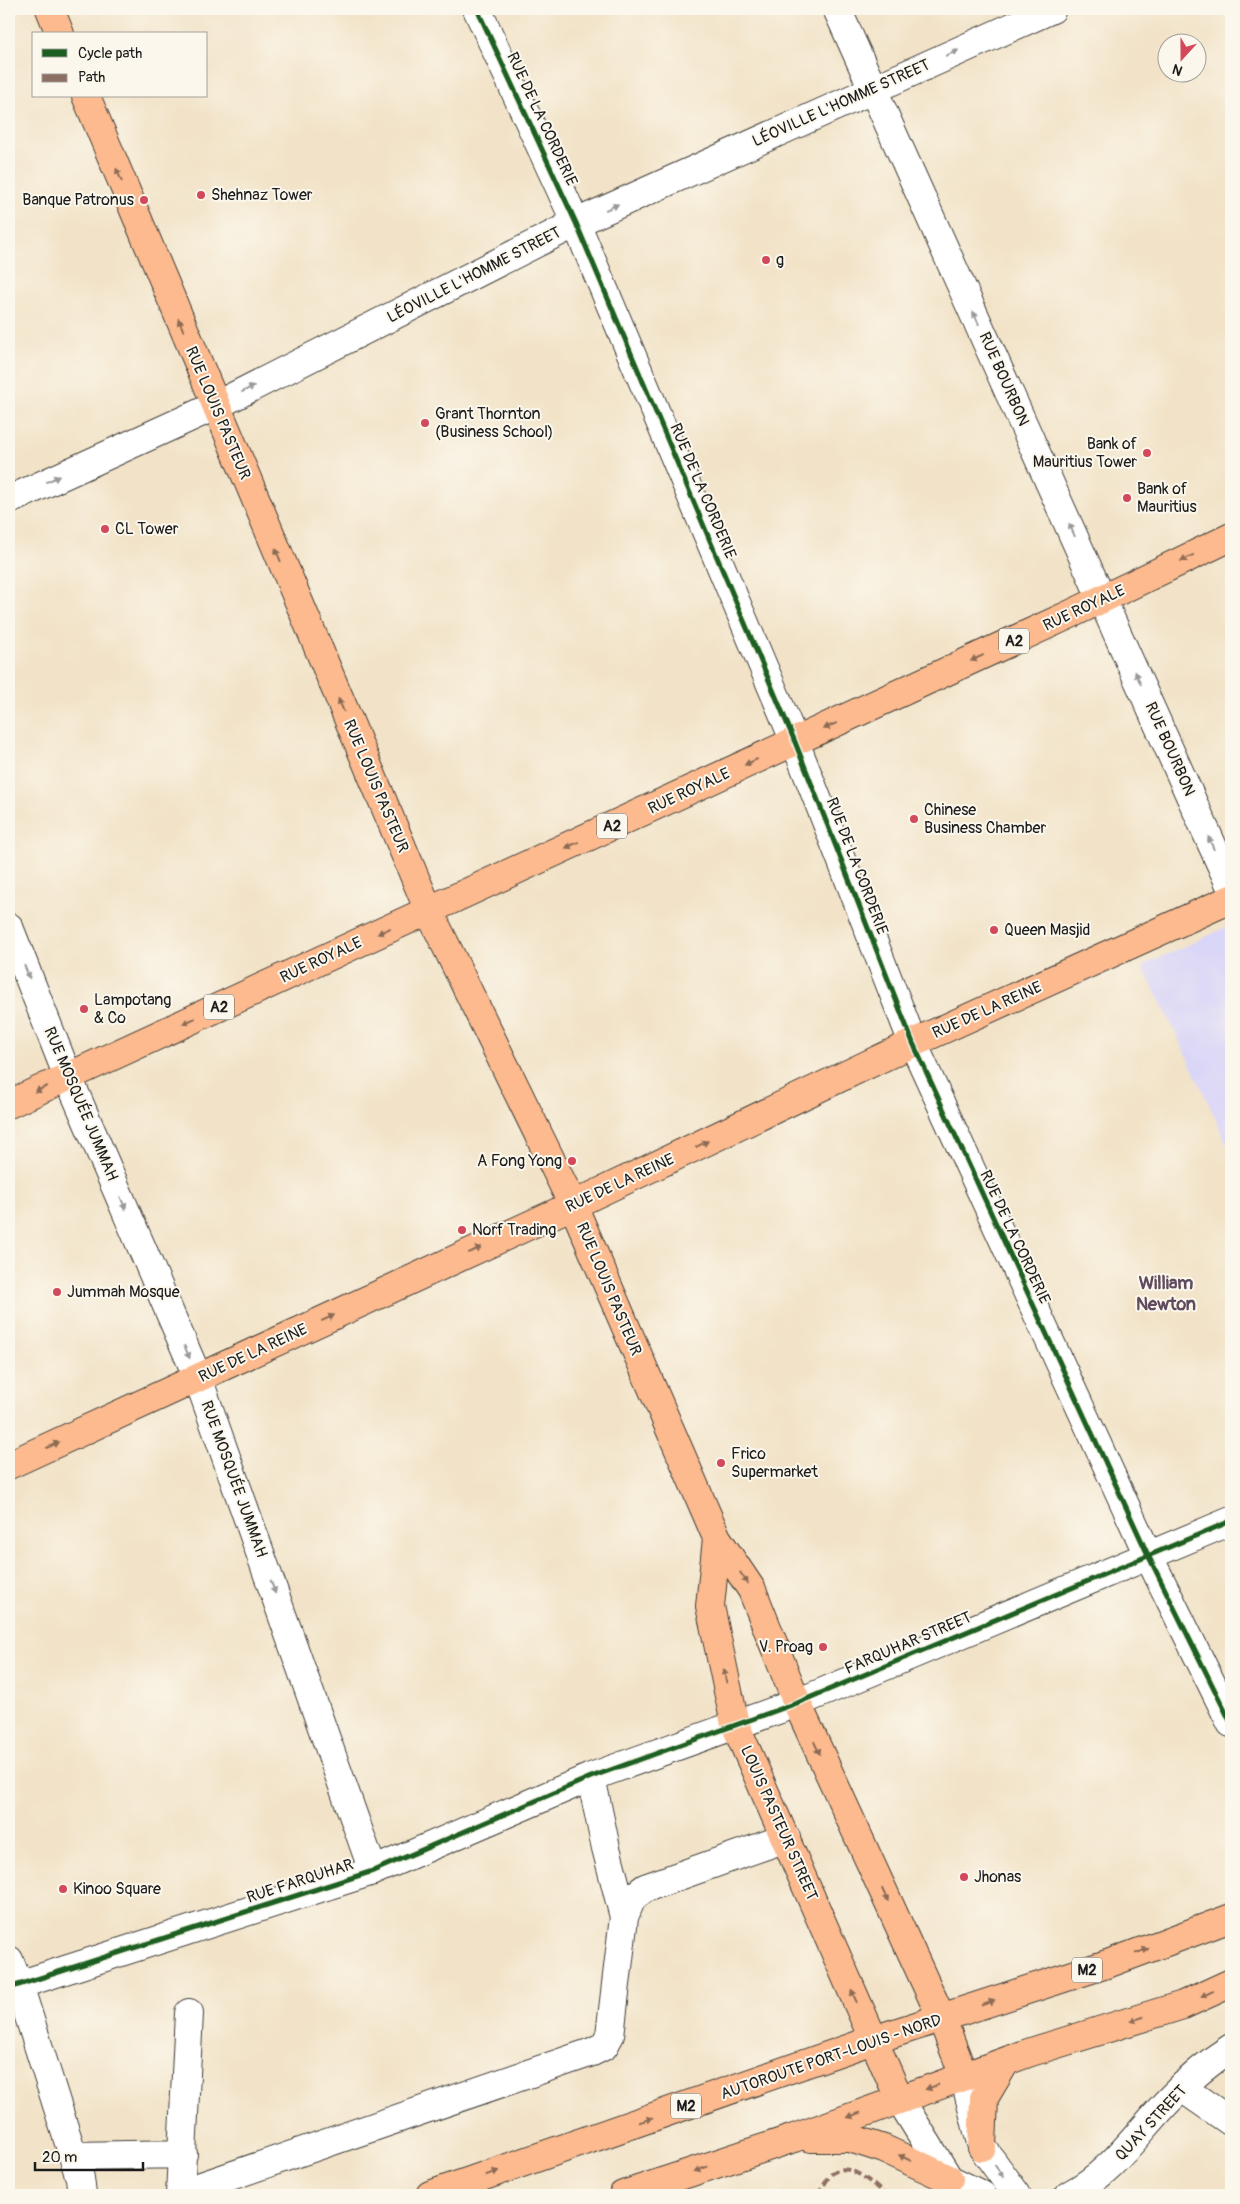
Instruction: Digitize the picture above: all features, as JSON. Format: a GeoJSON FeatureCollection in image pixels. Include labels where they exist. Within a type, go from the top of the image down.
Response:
{"type":"FeatureCollection","features":[{"type":"Feature","properties":{"kind":"main road"},"geometry":{"type":"LineString","coordinates":[[50,9],[59,32]]}},
{"type":"Feature","properties":{"kind":"main road","name":"RUE LOUIS PASTEUR"},"geometry":{"type":"LineString","coordinates":[[87,98],[429,911],[573,1205],[686,1466]]}},
{"type":"Feature","properties":{"kind":"main road","name":"RUE ROYALE"},"geometry":{"type":"LineString","coordinates":[[9,1104],[1103,599],[1231,536]]}},
{"type":"Feature","properties":{"kind":"main road","name":"RUE DE LA REINE"},"geometry":{"type":"LineString","coordinates":[[9,1465],[573,1205],[913,1043],[1231,899]]}},
{"type":"Feature","properties":{"kind":"main road","name":"LOUIS PASTEUR STREET"},"geometry":{"type":"LineString","coordinates":[[686,1466],[717,1538],[752,1590],[797,1704],[942,2019]]}},
{"type":"Feature","properties":{"kind":"main road","name":"LOUIS PASTEUR STREET"},"geometry":{"type":"LineString","coordinates":[[717,1538],[710,1606],[735,1724],[873,2040]]}},
{"type":"Feature","properties":{"kind":"main road","name":"AUTOROUTE PORT-LOUIS - NORD"},"geometry":{"type":"LineString","coordinates":[[430,2195],[873,2040],[942,2019],[1110,1962],[1231,1918]]}},
{"type":"Feature","properties":{"kind":"main road"},"geometry":{"type":"LineString","coordinates":[[623,2195],[794,2138],[1031,2052],[1183,2005],[1231,1983]]}},
{"type":"Feature","properties":{"kind":"main road"},"geometry":{"type":"LineString","coordinates":[[942,2019],[964,2076]]}},
{"type":"Feature","properties":{"kind":"main road"},"geometry":{"type":"LineString","coordinates":[[873,2040],[900,2098]]}},
{"type":"Feature","properties":{"kind":"main road"},"geometry":{"type":"LineString","coordinates":[[982,2146],[984,2098],[1006,2061]]}},
{"type":"Feature","properties":{"kind":"main road"},"geometry":{"type":"LineString","coordinates":[[794,2138],[850,2138],[884,2148],[949,2179]]}},
{"type":"Feature","properties":{"kind":"street","name":"RUE DE LA CORDERIE"},"geometry":{"type":"LineString","coordinates":[[477,9],[576,223],[795,742],[913,1043],[1148,1555],[1231,1723]]}},
{"type":"Feature","properties":{"kind":"street","name":"RUE BOURBON"},"geometry":{"type":"LineString","coordinates":[[837,9],[1231,887]]}},
{"type":"Feature","properties":{"kind":"street","name":"LÉOVILLE L'HOMME STREET"},"geometry":{"type":"LineString","coordinates":[[9,500],[215,406],[576,223],[1052,9]]}},
{"type":"Feature","properties":{"kind":"street","name":"RUE MOSQUÉE JUMMAH"},"geometry":{"type":"LineString","coordinates":[[9,927],[68,1076],[198,1378],[374,1871]]}},
{"type":"Feature","properties":{"kind":"street","name":"FARQUHAR STREET"},"geometry":{"type":"LineString","coordinates":[[591,1777],[735,1724],[797,1704],[1231,1521]]}},
{"type":"Feature","properties":{"kind":"street","name":"RUE FARQUHAR"},"geometry":{"type":"LineString","coordinates":[[14,1986],[374,1871],[591,1777]]}},
{"type":"Feature","properties":{"kind":"street"},"geometry":{"type":"LineString","coordinates":[[591,1777],[606,1848],[624,1917]]}},
{"type":"Feature","properties":{"kind":"street"},"geometry":{"type":"LineString","coordinates":[[189,2013],[181,2194],[592,2052],[604,2046],[610,2035],[624,1917],[632,1898],[645,1888],[786,1838]]}},
{"type":"Feature","properties":{"kind":"street"},"geometry":{"type":"LineString","coordinates":[[9,1960],[14,1986],[80,2178],[82,2195]]}},
{"type":"Feature","properties":{"kind":"street","name":"QUAY STREET"},"geometry":{"type":"LineString","coordinates":[[1069,2195],[1110,2167],[1170,2099],[1216,2058],[1231,2048]]}},
{"type":"Feature","properties":{"kind":"street"},"geometry":{"type":"LineString","coordinates":[[964,2076],[982,2146],[1017,2195]]}},
{"type":"Feature","properties":{"kind":"street"},"geometry":{"type":"LineString","coordinates":[[1182,2088],[1231,2122]]}},
{"type":"Feature","properties":{"kind":"street"},"geometry":{"type":"LineString","coordinates":[[900,2098],[949,2179],[982,2195]]}},
{"type":"Feature","properties":{"kind":"street"},"geometry":{"type":"LineString","coordinates":[[73,2156],[183,2154]]}},
{"type":"Feature","properties":{"kind":"street"},"geometry":{"type":"LineString","coordinates":[[1104,2195],[1110,2167]]}},
{"type":"Feature","properties":{"kind":"shaded area"},"geometry":{"type":"Polygon","coordinates":[[[1231,925],[1231,1152],[1172,1025],[1142,966],[1231,925]]]}},
{"type":"Feature","properties":{"kind":"marked path"},"geometry":{"type":"LineString","coordinates":[[818,2195],[827,2179],[834,2172],[841,2169],[855,2172],[862,2176],[886,2195]]}},
{"type":"Feature","properties":{"kind":"cycle path"},"geometry":{"type":"LineString","coordinates":[[477,9],[576,223],[795,742],[913,1043],[1148,1555],[1231,1723]]}},
{"type":"Feature","properties":{"kind":"cycle path"},"geometry":{"type":"LineString","coordinates":[[9,1988],[373,1871],[591,1777],[797,1703],[1231,1521]]}},
{"type":"Feature","properties":{"kind":"place","name":"Shehnaz Tower"},"geometry":{"type":"Point","coordinates":[201,195]}},
{"type":"Feature","properties":{"kind":"place","name":"Banque Patronus"},"geometry":{"type":"Point","coordinates":[144,200]}},
{"type":"Feature","properties":{"kind":"place","name":"g"},"geometry":{"type":"Point","coordinates":[766,260]}},
{"type":"Feature","properties":{"kind":"place","name":"Grant Thornton (Business School)"},"geometry":{"type":"Point","coordinates":[425,423]}},
{"type":"Feature","properties":{"kind":"place","name":"Bank of Mauritius Tower"},"geometry":{"type":"Point","coordinates":[1147,453]}},
{"type":"Feature","properties":{"kind":"place","name":"Bank of Mauritius"},"geometry":{"type":"Point","coordinates":[1127,498]}},
{"type":"Feature","properties":{"kind":"place","name":"CL Tower"},"geometry":{"type":"Point","coordinates":[105,529]}},
{"type":"Feature","properties":{"kind":"place","name":"Chinese Business Chamber"},"geometry":{"type":"Point","coordinates":[914,819]}},
{"type":"Feature","properties":{"kind":"place","name":"Queen Masjid"},"geometry":{"type":"Point","coordinates":[994,930]}},
{"type":"Feature","properties":{"kind":"place","name":"Lampotang & Co"},"geometry":{"type":"Point","coordinates":[84,1009]}},
{"type":"Feature","properties":{"kind":"place","name":"A Fong Yong"},"geometry":{"type":"Point","coordinates":[572,1161]}},
{"type":"Feature","properties":{"kind":"place","name":"Norf Trading"},"geometry":{"type":"Point","coordinates":[462,1230]}},
{"type":"Feature","properties":{"kind":"place","name":"Jummah Mosque"},"geometry":{"type":"Point","coordinates":[57,1292]}},
{"type":"Feature","properties":{"kind":"place","name":"Frico Supermarket"},"geometry":{"type":"Point","coordinates":[721,1463]}},
{"type":"Feature","properties":{"kind":"place","name":"V. Proag"},"geometry":{"type":"Point","coordinates":[823,1647]}},
{"type":"Feature","properties":{"kind":"place","name":"Jhonas"},"geometry":{"type":"Point","coordinates":[964,1877]}},
{"type":"Feature","properties":{"kind":"place","name":"Kinoo Square"},"geometry":{"type":"Point","coordinates":[63,1889]}},
{"type":"Feature","properties":{"kind":"district","name":"William Newton"},"geometry":{"type":"Point","coordinates":[1166,1294]}}]}
